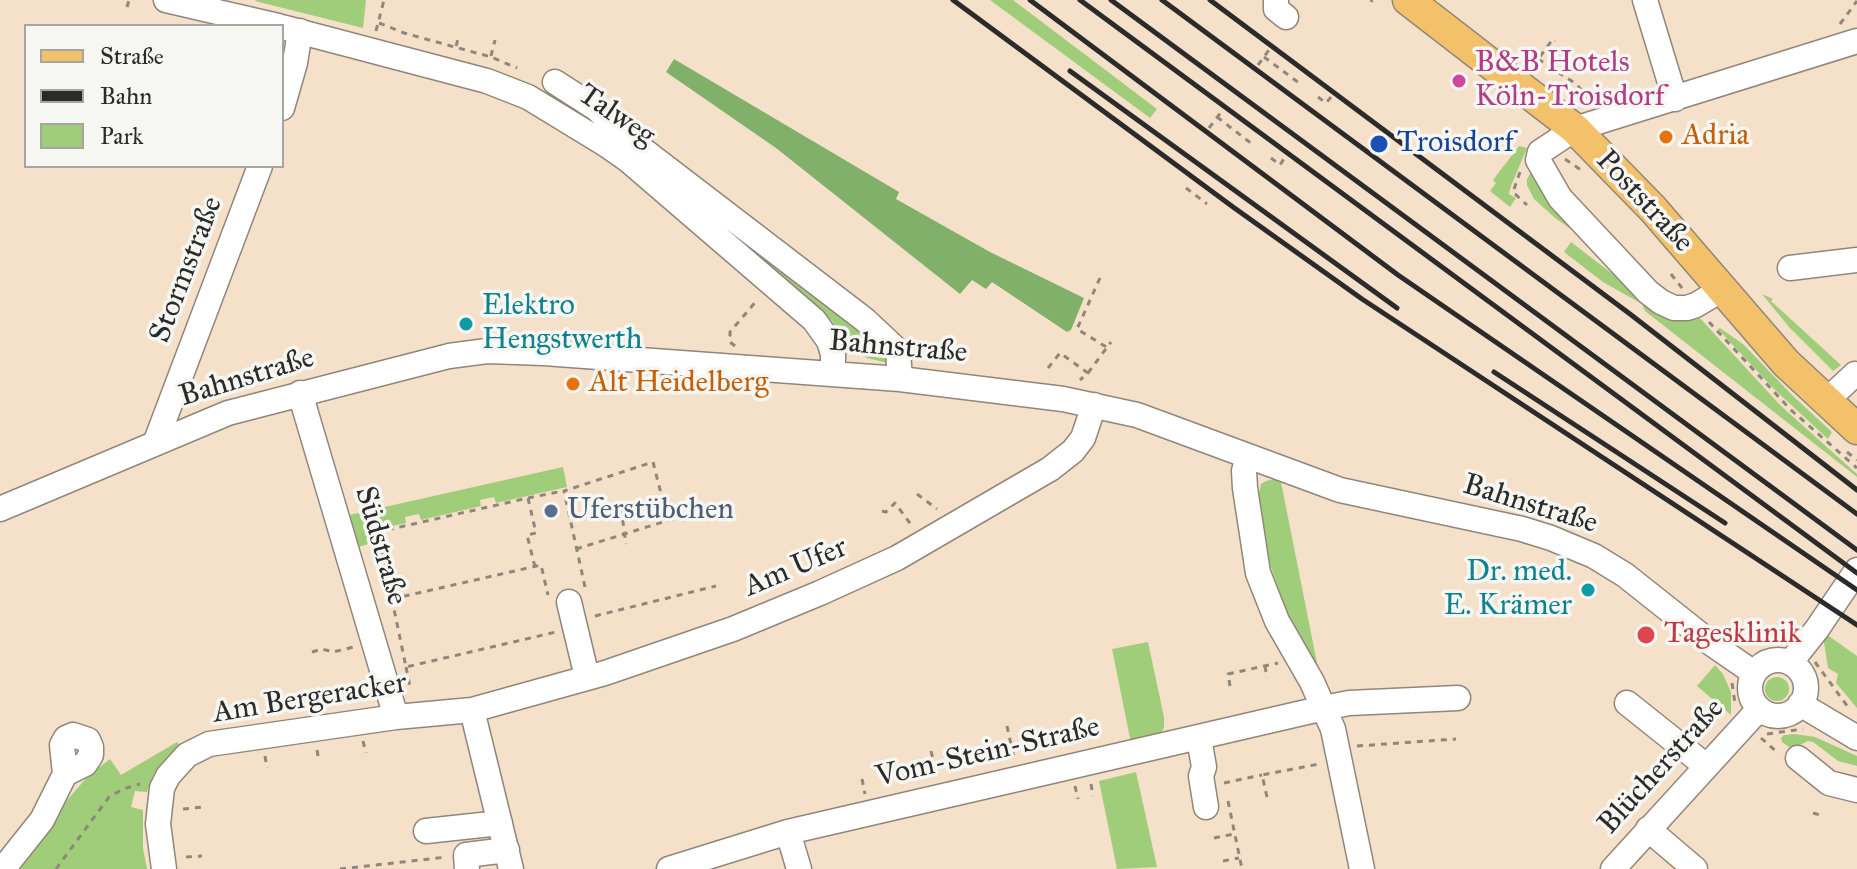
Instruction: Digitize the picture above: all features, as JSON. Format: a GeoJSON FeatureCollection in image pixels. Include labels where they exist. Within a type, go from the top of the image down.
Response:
{"type":"FeatureCollection","features":[{"type":"Feature","properties":{"kind":"main road","name":"Poststraße"},"geometry":{"type":"LineString","coordinates":[[1408,0],[1575,129],[1653,209],[1786,363],[1825,402],[1856,449]]}},
{"type":"Feature","properties":{"kind":"street","name":"Talweg"},"geometry":{"type":"LineString","coordinates":[[166,0],[270,24]]}},
{"type":"Feature","properties":{"kind":"street"},"geometry":{"type":"LineString","coordinates":[[1645,0],[1675,99]]}},
{"type":"Feature","properties":{"kind":"street","name":"Talweg"},"geometry":{"type":"LineString","coordinates":[[287,28],[480,79],[528,97],[628,160],[814,320],[829,341],[833,354],[833,374]]}},
{"type":"Feature","properties":{"kind":"street"},"geometry":{"type":"LineString","coordinates":[[284,101],[295,63],[287,28]]}},
{"type":"Feature","properties":{"kind":"street"},"geometry":{"type":"LineString","coordinates":[[1721,290],[1687,308],[1674,308],[1661,302],[1560,198],[1538,156],[1548,145],[1575,129],[1857,41]]}},
{"type":"Feature","properties":{"kind":"street","name":"Talweg"},"geometry":{"type":"LineString","coordinates":[[555,82],[597,109],[621,133],[865,320],[898,351],[900,379]]}},
{"type":"Feature","properties":{"kind":"street","name":"Stormstraße"},"geometry":{"type":"LineString","coordinates":[[156,441],[259,168]]}},
{"type":"Feature","properties":{"kind":"street"},"geometry":{"type":"LineString","coordinates":[[1790,268],[1857,260]]}},
{"type":"Feature","properties":{"kind":"street","name":"Bahnstraße"},"geometry":{"type":"LineString","coordinates":[[0,509],[228,413],[449,356],[487,351],[544,353],[900,379],[982,387],[1094,405],[1170,425],[1298,477],[1340,490],[1522,529],[1577,548],[1625,575],[1754,673]]}},
{"type":"Feature","properties":{"kind":"street"},"geometry":{"type":"LineString","coordinates":[[1825,402],[1855,374]]}},
{"type":"Feature","properties":{"kind":"street","name":"Südstraße"},"geometry":{"type":"LineString","coordinates":[[300,393],[396,717]]}},
{"type":"Feature","properties":{"kind":"street","name":"Am Ufer"},"geometry":{"type":"LineString","coordinates":[[472,710],[666,653],[733,629],[897,558],[1050,469],[1073,451],[1083,438],[1094,405]]}},
{"type":"Feature","properties":{"kind":"street"},"geometry":{"type":"LineString","coordinates":[[1248,456],[1244,471],[1245,488],[1258,573],[1277,621],[1324,708],[1362,869]]}},
{"type":"Feature","properties":{"kind":"street"},"geometry":{"type":"LineString","coordinates":[[1790,663],[1857,570]]}},
{"type":"Feature","properties":{"kind":"street"},"geometry":{"type":"LineString","coordinates":[[567,600],[587,677]]}},
{"type":"Feature","properties":{"kind":"street"},"geometry":{"type":"LineString","coordinates":[[1774,661],[1790,663],[1805,682],[1800,704],[1785,715],[1776,716],[1759,709],[1750,688],[1754,673],[1774,661]]}},
{"type":"Feature","properties":{"kind":"street","name":"Vom-Stein-Straße"},"geometry":{"type":"LineString","coordinates":[[669,869],[788,832],[1324,708],[1349,703],[1458,698]]}},
{"type":"Feature","properties":{"kind":"street"},"geometry":{"type":"LineString","coordinates":[[1627,703],[1706,766]]}},
{"type":"Feature","properties":{"kind":"street"},"geometry":{"type":"LineString","coordinates":[[1800,704],[1857,738]]}},
{"type":"Feature","properties":{"kind":"street","name":"Blücherstraße"},"geometry":{"type":"LineString","coordinates":[[1613,869],[1759,709]]}},
{"type":"Feature","properties":{"kind":"street"},"geometry":{"type":"LineString","coordinates":[[466,862],[509,859],[472,710]]}},
{"type":"Feature","properties":{"kind":"street","name":"Am Bergeracker"},"geometry":{"type":"LineString","coordinates":[[164,784],[187,755],[209,744],[396,717],[472,710]]}},
{"type":"Feature","properties":{"kind":"street"},"geometry":{"type":"LineString","coordinates":[[1199,738],[1206,807]]}},
{"type":"Feature","properties":{"kind":"street"},"geometry":{"type":"LineString","coordinates":[[1798,758],[1829,783],[1857,790]]}},
{"type":"Feature","properties":{"kind":"street"},"geometry":{"type":"LineString","coordinates":[[3,869],[42,820],[65,774]]}},
{"type":"Feature","properties":{"kind":"street"},"geometry":{"type":"LineString","coordinates":[[164,784],[158,824],[164,869]]}},
{"type":"Feature","properties":{"kind":"street"},"geometry":{"type":"LineString","coordinates":[[426,831],[500,823]]}},
{"type":"Feature","properties":{"kind":"street"},"geometry":{"type":"LineString","coordinates":[[1648,829],[1695,869]]}},
{"type":"Feature","properties":{"kind":"street"},"geometry":{"type":"LineString","coordinates":[[788,832],[799,869]]}},
{"type":"Feature","properties":{"kind":"path"},"geometry":{"type":"LineString","coordinates":[[127,7],[129,0]]}},
{"type":"Feature","properties":{"kind":"path"},"geometry":{"type":"LineString","coordinates":[[375,33],[384,0]]}},
{"type":"Feature","properties":{"kind":"path"},"geometry":{"type":"LineString","coordinates":[[379,23],[491,57],[555,82]]}},
{"type":"Feature","properties":{"kind":"path"},"geometry":{"type":"LineString","coordinates":[[456,46],[459,36]]}},
{"type":"Feature","properties":{"kind":"path"},"geometry":{"type":"LineString","coordinates":[[1531,70],[1553,39],[1555,41]]}},
{"type":"Feature","properties":{"kind":"path"},"geometry":{"type":"LineString","coordinates":[[491,57],[495,40]]}},
{"type":"Feature","properties":{"kind":"path"},"geometry":{"type":"LineString","coordinates":[[1258,65],[1269,50]]}},
{"type":"Feature","properties":{"kind":"path"},"geometry":{"type":"LineString","coordinates":[[1264,57],[1299,83]]}},
{"type":"Feature","properties":{"kind":"path"},"geometry":{"type":"LineString","coordinates":[[1538,59],[1576,84],[1587,96],[1601,92]]}},
{"type":"Feature","properties":{"kind":"path"},"geometry":{"type":"LineString","coordinates":[[1318,97],[1326,103],[1331,97]]}},
{"type":"Feature","properties":{"kind":"path"},"geometry":{"type":"LineString","coordinates":[[1209,128],[1222,111]]}},
{"type":"Feature","properties":{"kind":"path"},"geometry":{"type":"LineString","coordinates":[[1217,117],[1252,144]]}},
{"type":"Feature","properties":{"kind":"path"},"geometry":{"type":"LineString","coordinates":[[1271,158],[1280,165],[1285,157]]}},
{"type":"Feature","properties":{"kind":"path"},"geometry":{"type":"LineString","coordinates":[[1564,158],[1580,171]]}},
{"type":"Feature","properties":{"kind":"path"},"geometry":{"type":"LineString","coordinates":[[1186,188],[1207,204]]}},
{"type":"Feature","properties":{"kind":"path"},"geometry":{"type":"LineString","coordinates":[[1671,274],[1684,290]]}},
{"type":"Feature","properties":{"kind":"path"},"geometry":{"type":"LineString","coordinates":[[1100,278],[1077,329],[1108,348]]}},
{"type":"Feature","properties":{"kind":"path"},"geometry":{"type":"LineString","coordinates":[[730,332],[771,284]]}},
{"type":"Feature","properties":{"kind":"path"},"geometry":{"type":"LineString","coordinates":[[1704,316],[1766,385],[1857,468]]}},
{"type":"Feature","properties":{"kind":"path"},"geometry":{"type":"LineString","coordinates":[[1072,388],[1088,373],[1111,342]]}},
{"type":"Feature","properties":{"kind":"path"},"geometry":{"type":"LineString","coordinates":[[1048,368],[1060,353],[1088,373]]}},
{"type":"Feature","properties":{"kind":"path"},"geometry":{"type":"LineString","coordinates":[[564,491],[576,549],[567,600],[556,633],[406,667],[378,532],[564,491],[653,462],[668,521]]}},
{"type":"Feature","properties":{"kind":"path"},"geometry":{"type":"LineString","coordinates":[[917,494],[947,515]]}},
{"type":"Feature","properties":{"kind":"path"},"geometry":{"type":"LineString","coordinates":[[528,498],[536,533],[527,535],[535,567]]}},
{"type":"Feature","properties":{"kind":"path"},"geometry":{"type":"LineString","coordinates":[[882,511],[886,512],[895,503],[917,534]]}},
{"type":"Feature","properties":{"kind":"path"},"geometry":{"type":"LineString","coordinates":[[621,508],[626,544]]}},
{"type":"Feature","properties":{"kind":"path"},"geometry":{"type":"LineString","coordinates":[[576,549],[676,518],[693,518]]}},
{"type":"Feature","properties":{"kind":"path"},"geometry":{"type":"LineString","coordinates":[[392,599],[541,565],[548,595],[567,600]]}},
{"type":"Feature","properties":{"kind":"path"},"geometry":{"type":"LineString","coordinates":[[592,617],[716,586]]}},
{"type":"Feature","properties":{"kind":"path"},"geometry":{"type":"LineString","coordinates":[[312,652],[322,649],[333,652],[375,644]]}},
{"type":"Feature","properties":{"kind":"path"},"geometry":{"type":"LineString","coordinates":[[1230,686],[1228,674],[1290,661]]}},
{"type":"Feature","properties":{"kind":"path"},"geometry":{"type":"LineString","coordinates":[[1265,666],[1267,678]]}},
{"type":"Feature","properties":{"kind":"path"},"geometry":{"type":"LineString","coordinates":[[1007,726],[1018,779]]}},
{"type":"Feature","properties":{"kind":"path"},"geometry":{"type":"LineString","coordinates":[[1224,783],[1334,754],[1456,739]]}},
{"type":"Feature","properties":{"kind":"path"},"geometry":{"type":"LineString","coordinates":[[931,751],[942,796]]}},
{"type":"Feature","properties":{"kind":"path"},"geometry":{"type":"LineString","coordinates":[[1262,775],[1267,797]]}},
{"type":"Feature","properties":{"kind":"path"},"geometry":{"type":"LineString","coordinates":[[1090,779],[1093,796]]}},
{"type":"Feature","properties":{"kind":"path"},"geometry":{"type":"LineString","coordinates":[[1074,783],[1078,799]]}},
{"type":"Feature","properties":{"kind":"path"},"geometry":{"type":"LineString","coordinates":[[56,869],[109,797],[139,784],[164,784]]}},
{"type":"Feature","properties":{"kind":"path"},"geometry":{"type":"LineString","coordinates":[[183,809],[203,807]]}},
{"type":"Feature","properties":{"kind":"path"},"geometry":{"type":"LineString","coordinates":[[1813,813],[1820,815]]}},
{"type":"Feature","properties":{"kind":"path"},"geometry":{"type":"LineString","coordinates":[[1214,838],[1235,834]]}},
{"type":"Feature","properties":{"kind":"path"},"geometry":{"type":"LineString","coordinates":[[186,857],[202,856]]}},
{"type":"Feature","properties":{"kind":"path"},"geometry":{"type":"LineString","coordinates":[[1223,861],[1240,858]]}},
{"type":"Feature","properties":{"kind":"path"},"geometry":{"type":"LineString","coordinates":[[340,869],[466,862]]}},
{"type":"Feature","properties":{"kind":"green space"},"geometry":{"type":"Polygon","coordinates":[[[366,0],[363,28],[255,1],[366,0]]]}},
{"type":"Feature","properties":{"kind":"green space"},"geometry":{"type":"Polygon","coordinates":[[[990,0],[1013,0],[1157,109],[1150,118],[990,0]]]}},
{"type":"Feature","properties":{"kind":"green space"},"geometry":{"type":"Polygon","coordinates":[[[674,59],[899,192],[896,199],[990,252],[1084,298],[1071,330],[1067,332],[992,282],[986,289],[972,280],[960,294],[776,148],[666,72],[674,59]]]}},
{"type":"Feature","properties":{"kind":"green space"},"geometry":{"type":"Polygon","coordinates":[[[604,121],[873,336],[892,364],[867,358],[846,346],[832,321],[604,121]]]}},
{"type":"Feature","properties":{"kind":"green space"},"geometry":{"type":"Polygon","coordinates":[[[1519,146],[1527,148],[1511,186],[1509,194],[1516,198],[1510,207],[1490,191],[1496,183],[1493,180],[1519,146]]]}},
{"type":"Feature","properties":{"kind":"green space"},"geometry":{"type":"Polygon","coordinates":[[[1534,167],[1586,240],[1534,199],[1527,179],[1534,167]]]}},
{"type":"Feature","properties":{"kind":"green space"},"geometry":{"type":"Polygon","coordinates":[[[1571,242],[1671,319],[1681,321],[1698,316],[1780,405],[1857,477],[1645,311],[1642,304],[1603,282],[1564,252],[1571,242]]]}},
{"type":"Feature","properties":{"kind":"green space"},"geometry":{"type":"Polygon","coordinates":[[[1762,294],[1773,299],[1771,301],[1841,365],[1833,371],[1789,327],[1762,294]]]}},
{"type":"Feature","properties":{"kind":"green space"},"geometry":{"type":"Polygon","coordinates":[[[1720,328],[1743,344],[1832,432],[1828,439],[1774,389],[1720,328]]]}},
{"type":"Feature","properties":{"kind":"green space"},"geometry":{"type":"Polygon","coordinates":[[[563,467],[567,487],[496,503],[494,497],[480,500],[481,506],[421,520],[419,514],[405,517],[406,523],[375,530],[377,541],[359,547],[349,515],[563,467]]]}},
{"type":"Feature","properties":{"kind":"green space"},"geometry":{"type":"Polygon","coordinates":[[[1275,479],[1281,482],[1318,668],[1286,612],[1270,564],[1259,494],[1261,484],[1275,479]]]}},
{"type":"Feature","properties":{"kind":"green space"},"geometry":{"type":"Polygon","coordinates":[[[1826,634],[1857,656],[1857,708],[1836,683],[1838,674],[1828,668],[1824,643],[1826,634]]]}},
{"type":"Feature","properties":{"kind":"green space"},"geometry":{"type":"Polygon","coordinates":[[[1148,642],[1164,727],[1160,736],[1131,743],[1112,649],[1148,642]]]}},
{"type":"Feature","properties":{"kind":"green space"},"geometry":{"type":"Polygon","coordinates":[[[1715,665],[1731,692],[1731,715],[1697,686],[1715,665]]]}},
{"type":"Feature","properties":{"kind":"green space"},"geometry":{"type":"Polygon","coordinates":[[[1777,677],[1785,681],[1789,689],[1785,697],[1777,701],[1769,697],[1765,689],[1769,681],[1777,677]]]}},
{"type":"Feature","properties":{"kind":"green space"},"geometry":{"type":"Polygon","coordinates":[[[1784,735],[1815,737],[1857,756],[1857,766],[1838,761],[1813,742],[1808,741],[1792,749],[1782,742],[1784,735]]]}},
{"type":"Feature","properties":{"kind":"green space"},"geometry":{"type":"Polygon","coordinates":[[[177,742],[180,746],[154,773],[147,792],[135,791],[131,807],[143,810],[143,848],[147,869],[15,869],[88,776],[110,759],[121,775],[177,742]]]}},
{"type":"Feature","properties":{"kind":"green space"},"geometry":{"type":"Polygon","coordinates":[[[1136,772],[1157,867],[1117,869],[1099,781],[1136,772]]]}},
{"type":"Feature","properties":{"kind":"railway"},"geometry":{"type":"LineString","coordinates":[[953,0],[1362,299],[1857,625]]}},
{"type":"Feature","properties":{"kind":"railway"},"geometry":{"type":"LineString","coordinates":[[1030,0],[1398,275],[1857,590]]}},
{"type":"Feature","properties":{"kind":"railway"},"geometry":{"type":"LineString","coordinates":[[1080,0],[1857,573]]}},
{"type":"Feature","properties":{"kind":"railway"},"geometry":{"type":"LineString","coordinates":[[1111,0],[1857,550]]}},
{"type":"Feature","properties":{"kind":"railway"},"geometry":{"type":"LineString","coordinates":[[1162,0],[1857,514]]}},
{"type":"Feature","properties":{"kind":"railway"},"geometry":{"type":"LineString","coordinates":[[1210,0],[1630,314],[1857,490]]}},
{"type":"Feature","properties":{"kind":"railway"},"geometry":{"type":"LineString","coordinates":[[1070,71],[1397,308]]}},
{"type":"Feature","properties":{"kind":"railway"},"geometry":{"type":"LineString","coordinates":[[1494,372],[1725,523]]}},
{"type":"Feature","properties":{"kind":"place","name":"B&B Hotels Köln-Troisdorf"},"geometry":{"type":"Point","coordinates":[1459,81]}},
{"type":"Feature","properties":{"kind":"place","name":"Adria"},"geometry":{"type":"Point","coordinates":[1666,137]}},
{"type":"Feature","properties":{"kind":"place","name":"Troisdorf"},"geometry":{"type":"Point","coordinates":[1379,144]}},
{"type":"Feature","properties":{"kind":"place","name":"Elektro Hengstwerth"},"geometry":{"type":"Point","coordinates":[466,324]}},
{"type":"Feature","properties":{"kind":"place","name":"Alt Heidelberg"},"geometry":{"type":"Point","coordinates":[573,384]}},
{"type":"Feature","properties":{"kind":"place","name":"Uferstübchen"},"geometry":{"type":"Point","coordinates":[551,511]}},
{"type":"Feature","properties":{"kind":"place","name":"Dr. med. E. Krämer"},"geometry":{"type":"Point","coordinates":[1588,590]}},
{"type":"Feature","properties":{"kind":"place","name":"Tagesklinik"},"geometry":{"type":"Point","coordinates":[1646,635]}}]}
